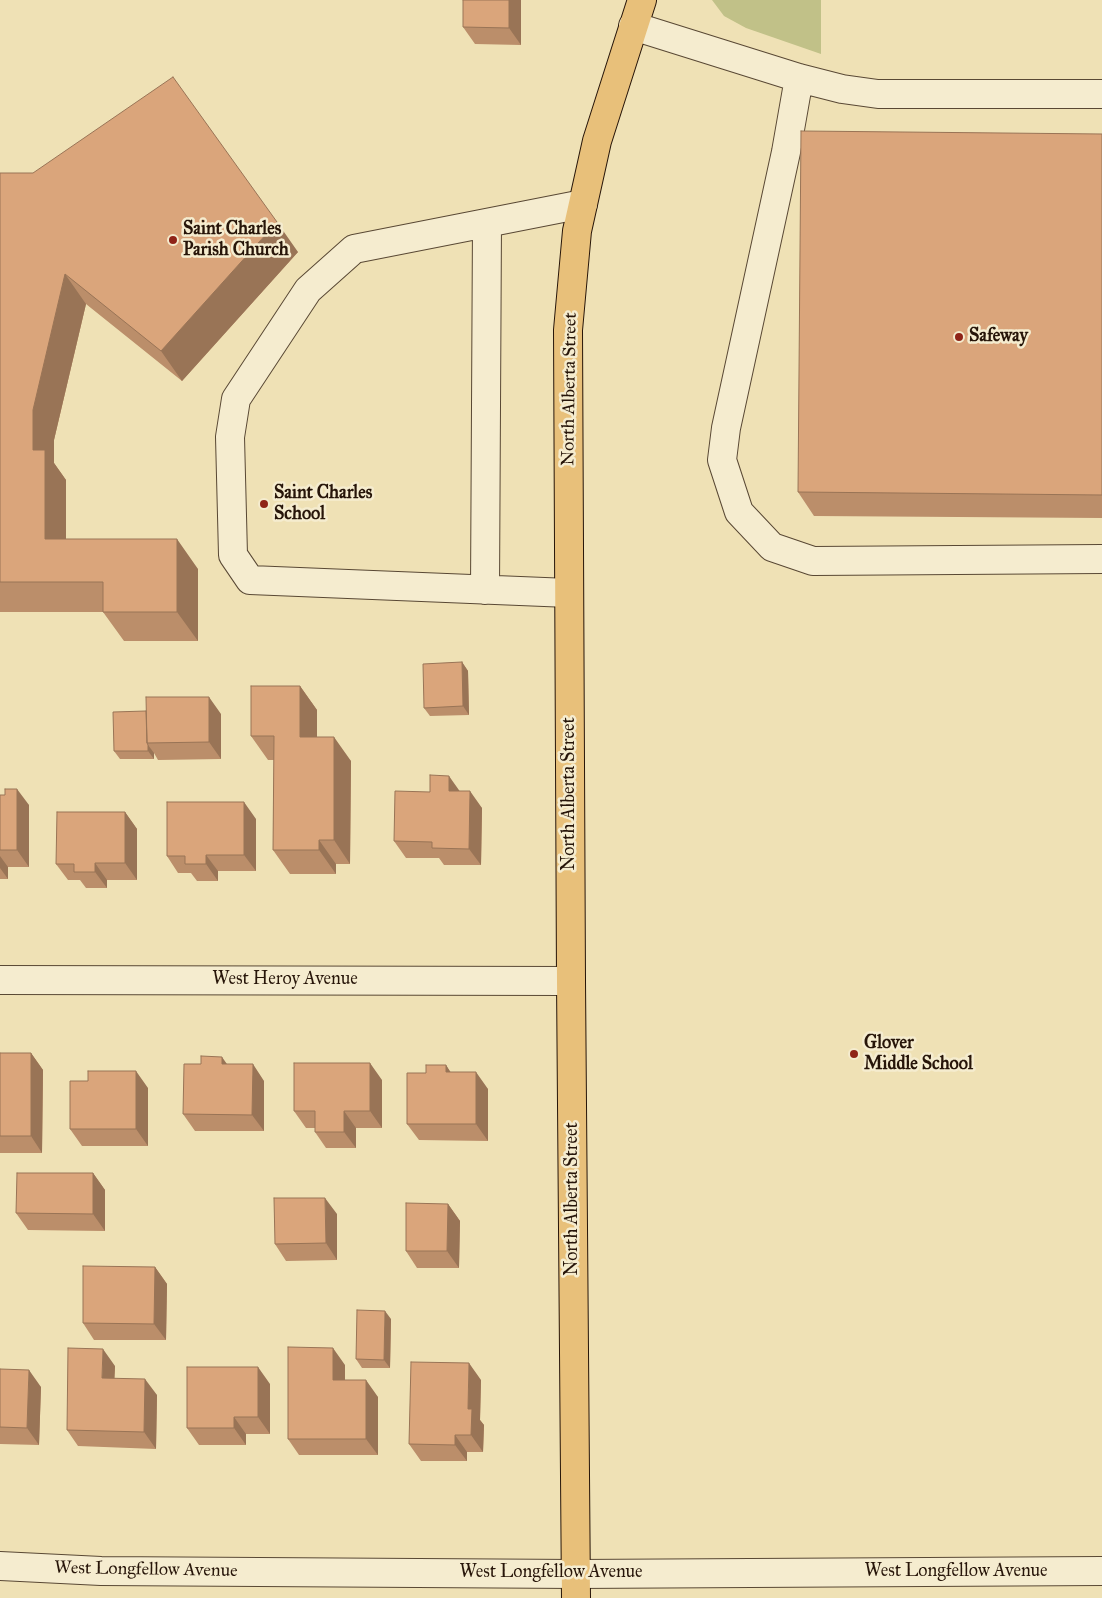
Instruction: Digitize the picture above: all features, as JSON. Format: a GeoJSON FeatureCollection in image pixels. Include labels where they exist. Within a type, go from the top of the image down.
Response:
{"type":"FeatureCollection","features":[{"type":"Feature","properties":{"kind":"main road","name":"North Alberta Street"},"geometry":{"type":"LineString","coordinates":[[576,1586],[568,330],[577,231],[597,141],[642,0]]}},
{"type":"Feature","properties":{"kind":"street"},"geometry":{"type":"LineString","coordinates":[[633,26],[799,78],[842,89],[878,94],[1102,94]]}},
{"type":"Feature","properties":{"kind":"street"},"geometry":{"type":"LineString","coordinates":[[799,78],[786,152],[726,428],[722,460],[739,512],[772,547],[813,560],[1102,559]]}},
{"type":"Feature","properties":{"kind":"street"},"geometry":{"type":"LineString","coordinates":[[569,593],[250,580],[233,555],[230,437],[236,398],[308,290],[354,249],[583,204]]}},
{"type":"Feature","properties":{"kind":"street"},"geometry":{"type":"LineString","coordinates":[[485,590],[487,223]]}},
{"type":"Feature","properties":{"kind":"street","name":"West Heroy Avenue"},"geometry":{"type":"LineString","coordinates":[[0,980],[571,981]]}},
{"type":"Feature","properties":{"kind":"street","name":"West Longfellow Avenue"},"geometry":{"type":"LineString","coordinates":[[0,1566],[576,1586],[1102,1571]]}},
{"type":"Feature","properties":{"kind":"green space"},"geometry":{"type":"Polygon","coordinates":[[[712,0],[821,0],[821,54],[746,28],[724,16],[712,0]]]}},
{"type":"Feature","properties":{"kind":"building"},"geometry":{"type":"Polygon","coordinates":[[[463,0],[509,0],[509,28],[463,27],[463,0]]]}},
{"type":"Feature","properties":{"kind":"building"},"geometry":{"type":"Polygon","coordinates":[[[173,77],[277,222],[161,351],[65,274],[33,410],[33,450],[45,450],[45,539],[177,539],[177,612],[103,612],[103,582],[0,582],[0,173],[33,173],[173,77]]]}},
{"type":"Feature","properties":{"kind":"building","name":"Safeway"},"geometry":{"type":"Polygon","coordinates":[[[801,131],[1102,134],[1102,495],[798,492],[801,131]]]}},
{"type":"Feature","properties":{"kind":"building"},"geometry":{"type":"Polygon","coordinates":[[[462,662],[463,706],[424,708],[423,664],[462,662]]]}},
{"type":"Feature","properties":{"kind":"building"},"geometry":{"type":"Polygon","coordinates":[[[251,686],[300,686],[300,737],[334,737],[334,840],[319,840],[319,850],[273,850],[274,736],[251,736],[251,686]]]}},
{"type":"Feature","properties":{"kind":"building"},"geometry":{"type":"Polygon","coordinates":[[[146,697],[209,697],[209,742],[147,743],[146,697]]]}},
{"type":"Feature","properties":{"kind":"building"},"geometry":{"type":"Polygon","coordinates":[[[146,711],[148,751],[114,751],[113,712],[146,711]]]}},
{"type":"Feature","properties":{"kind":"building"},"geometry":{"type":"Polygon","coordinates":[[[430,775],[449,776],[449,791],[470,791],[469,849],[432,848],[432,842],[394,841],[395,791],[430,792],[430,775]]]}},
{"type":"Feature","properties":{"kind":"building"},"geometry":{"type":"Polygon","coordinates":[[[5,789],[17,789],[17,850],[0,850],[0,795],[5,795],[5,789]]]}},
{"type":"Feature","properties":{"kind":"building"},"geometry":{"type":"Polygon","coordinates":[[[167,802],[244,802],[244,855],[206,855],[206,864],[185,864],[185,856],[167,856],[167,802]]]}},
{"type":"Feature","properties":{"kind":"building"},"geometry":{"type":"Polygon","coordinates":[[[57,812],[125,812],[125,863],[95,863],[95,872],[74,872],[74,864],[56,864],[57,812]]]}},
{"type":"Feature","properties":{"kind":"building"},"geometry":{"type":"Polygon","coordinates":[[[0,1053],[31,1053],[31,1136],[0,1136],[0,1053]]]}},
{"type":"Feature","properties":{"kind":"building"},"geometry":{"type":"Polygon","coordinates":[[[201,1056],[222,1057],[222,1064],[253,1064],[252,1115],[183,1114],[184,1064],[201,1064],[201,1056]]]}},
{"type":"Feature","properties":{"kind":"building"},"geometry":{"type":"Polygon","coordinates":[[[294,1063],[370,1063],[370,1111],[344,1111],[344,1132],[315,1132],[315,1111],[294,1111],[294,1063]]]}},
{"type":"Feature","properties":{"kind":"building"},"geometry":{"type":"Polygon","coordinates":[[[426,1065],[446,1065],[446,1072],[476,1072],[476,1124],[407,1124],[407,1073],[426,1073],[426,1065]]]}},
{"type":"Feature","properties":{"kind":"building"},"geometry":{"type":"Polygon","coordinates":[[[88,1071],[136,1071],[136,1129],[70,1129],[70,1081],[88,1081],[88,1071]]]}},
{"type":"Feature","properties":{"kind":"building"},"geometry":{"type":"Polygon","coordinates":[[[17,1173],[93,1173],[93,1214],[16,1213],[17,1173]]]}},
{"type":"Feature","properties":{"kind":"building"},"geometry":{"type":"Polygon","coordinates":[[[274,1198],[325,1198],[326,1243],[275,1244],[274,1198]]]}},
{"type":"Feature","properties":{"kind":"building"},"geometry":{"type":"Polygon","coordinates":[[[406,1203],[448,1204],[447,1251],[406,1251],[406,1203]]]}},
{"type":"Feature","properties":{"kind":"building"},"geometry":{"type":"Polygon","coordinates":[[[83,1266],[155,1267],[154,1324],[83,1323],[83,1266]]]}},
{"type":"Feature","properties":{"kind":"building"},"geometry":{"type":"Polygon","coordinates":[[[357,1310],[385,1311],[384,1360],[356,1359],[357,1310]]]}},
{"type":"Feature","properties":{"kind":"building"},"geometry":{"type":"Polygon","coordinates":[[[288,1347],[333,1348],[333,1380],[366,1380],[366,1439],[288,1439],[288,1347]]]}},
{"type":"Feature","properties":{"kind":"building"},"geometry":{"type":"Polygon","coordinates":[[[68,1348],[103,1349],[102,1378],[145,1379],[144,1432],[67,1430],[68,1348]]]}},
{"type":"Feature","properties":{"kind":"building"},"geometry":{"type":"Polygon","coordinates":[[[411,1362],[469,1363],[468,1409],[472,1409],[471,1435],[455,1435],[455,1445],[409,1444],[411,1362]]]}},
{"type":"Feature","properties":{"kind":"building"},"geometry":{"type":"Polygon","coordinates":[[[187,1367],[258,1367],[258,1417],[234,1417],[234,1428],[187,1428],[187,1367]]]}},
{"type":"Feature","properties":{"kind":"building"},"geometry":{"type":"Polygon","coordinates":[[[0,1369],[29,1370],[27,1428],[0,1427],[0,1369]]]}},
{"type":"Feature","properties":{"kind":"place","name":"Saint Charles Parish Church"},"geometry":{"type":"Point","coordinates":[173,240]}},
{"type":"Feature","properties":{"kind":"place","name":"Safeway"},"geometry":{"type":"Point","coordinates":[959,337]}},
{"type":"Feature","properties":{"kind":"place","name":"Saint Charles School"},"geometry":{"type":"Point","coordinates":[264,504]}},
{"type":"Feature","properties":{"kind":"place","name":"Glover Middle School"},"geometry":{"type":"Point","coordinates":[854,1054]}}]}
